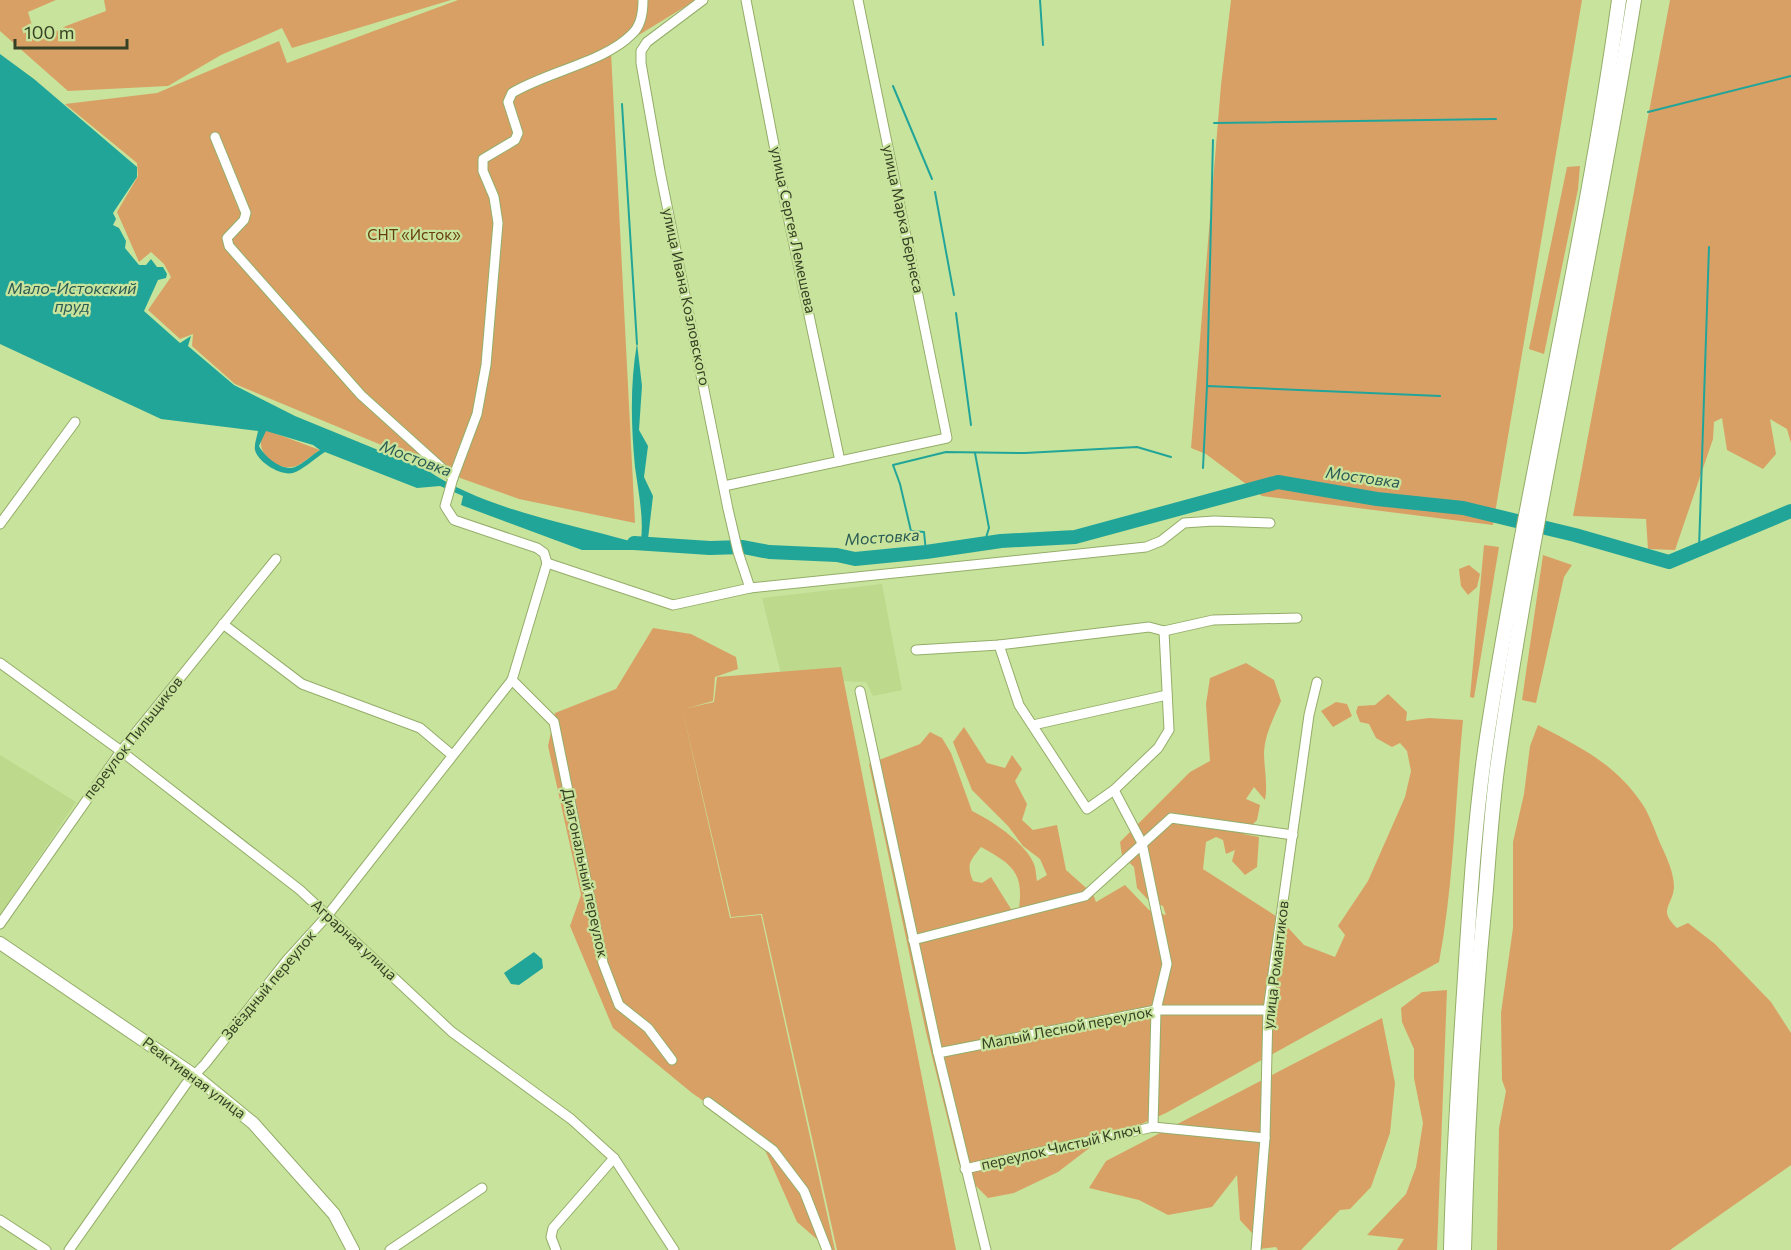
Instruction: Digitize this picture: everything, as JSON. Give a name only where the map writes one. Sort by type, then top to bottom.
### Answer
[{"type":"highway","points":[[1464,1250],[1467,1144],[1480,952],[1497,771],[1525,556],[1526,507],[1604,108],[1619,0]]},
{"type":"highway","points":[[1451,1250],[1455,1135],[1471,894],[1486,741],[1525,556],[1540,513],[1615,114],[1634,0]]},
{"type":"main road","name":"Реактивная улица","points":[[0,943],[194,1075],[253,1123],[334,1214],[353,1250]]},
{"type":"street","points":[[643,0],[642,13],[634,33],[618,46],[512,93],[508,102],[518,133],[515,140],[483,159],[483,171],[494,197],[498,223],[486,365],[477,414],[447,495],[446,506],[454,520],[537,548],[544,553],[547,563],[673,605],[750,588],[1146,547],[1161,541],[1184,523],[1214,520],[1270,523]]},
{"type":"street","name":"улица Ивана Козловского","points":[[703,0],[657,33],[641,51],[660,171],[737,547],[750,588]]},
{"type":"street","name":"улица Сергея Лемешева","points":[[746,0],[786,207],[840,461]]},
{"type":"street","name":"улица Марка Бернеса","points":[[840,461],[947,438],[858,0]]},
{"type":"street","points":[[215,137],[246,213],[244,220],[227,238],[229,246],[361,395],[452,480]]},
{"type":"street","points":[[0,524],[75,422]]},
{"type":"street","points":[[724,486],[840,461]]},
{"type":"street","name":"переулок Пильщиков","points":[[0,924],[67,825],[121,751],[276,559]]},
{"type":"street","name":"Звёздный переулок","points":[[69,1250],[194,1075],[327,916],[512,680],[547,563]]},
{"type":"street","points":[[916,650],[999,645],[1149,627],[1164,631],[1213,620],[1297,618]]},
{"type":"street","points":[[223,624],[302,684],[420,728],[452,755]]},
{"type":"street","points":[[999,645],[1019,705],[1087,809],[1114,790],[1158,748],[1168,730],[1164,631]]},
{"type":"street","name":"Аграрная улица","points":[[0,663],[121,751],[300,890],[452,1032],[571,1119],[614,1158],[674,1250]]},
{"type":"street","name":"Диагональный переулок","points":[[512,680],[554,722],[598,940],[619,1005],[648,1028],[672,1060]]},
{"type":"street","name":"улица Романтиков","points":[[1256,1250],[1265,1138],[1268,1010],[1309,715],[1317,682]]},
{"type":"street","points":[[860,691],[938,1053],[986,1250]]},
{"type":"street","points":[[1033,725],[1167,695]]},
{"type":"street","points":[[1114,790],[1142,843],[1167,963],[1155,1010],[1153,1127]]},
{"type":"street","points":[[913,940],[1085,896],[1166,820],[1180,817],[1293,835]]},
{"type":"street","name":"Малый Лесной переулок","points":[[938,1053],[1155,1010],[1268,1010]]},
{"type":"street","points":[[708,1102],[773,1150],[804,1191],[826,1250]]},
{"type":"street","name":"переулок Чистый Ключ","points":[[965,1169],[1153,1127],[1265,1138]]},
{"type":"street","points":[[556,1250],[551,1237],[553,1228],[614,1158]]},
{"type":"street","points":[[390,1250],[482,1188]]},
{"type":"street","points":[[0,1220],[46,1250]]},
{"type":"shaded area","points":[[882,584],[902,690],[873,696],[866,682],[782,678],[762,598]]},
{"type":"shaded area","points":[[0,755],[76,802],[0,915]]},
{"type":"green space","points":[[0,0],[56,0],[28,12],[37,42],[66,26],[106,11],[104,0],[451,0],[292,48],[282,28],[221,55],[168,86],[68,91],[0,31]]},
{"type":"green space","name":"СНТ «Исток»","points":[[458,0],[696,0],[611,52],[635,523],[519,499],[463,479],[235,384],[192,346],[193,334],[180,339],[148,310],[171,277],[164,264],[151,252],[139,262],[117,212],[138,176],[137,163],[65,104],[157,93],[279,41],[287,63]]},
{"type":"green space","points":[[1231,0],[1582,0],[1493,525],[1262,496],[1206,454],[1191,448],[1221,85]]},
{"type":"green space","points":[[1670,0],[1791,0],[1791,443],[1787,429],[1770,419],[1776,454],[1763,469],[1727,450],[1722,418],[1714,422],[1713,439],[1675,550],[1648,549],[1646,519],[1573,516]]},
{"type":"green space","points":[[1580,166],[1578,189],[1544,354],[1529,349],[1567,167]]},
{"type":"green space","points":[[266,430],[320,450],[295,466],[277,465],[262,450],[262,437]]},
{"type":"green space","points":[[1484,545],[1499,547],[1474,698],[1470,697]]},
{"type":"green space","points":[[1543,555],[1572,565],[1564,577],[1536,703],[1522,700]]},
{"type":"green space","points":[[1469,565],[1480,574],[1477,587],[1468,595],[1461,586],[1459,569]]},
{"type":"green space","points":[[653,628],[691,634],[736,657],[738,669],[715,677],[713,701],[688,708],[714,702],[717,677],[841,667],[956,1250],[837,1250],[762,914],[731,917],[682,708],[730,918],[761,915],[835,1250],[822,1250],[819,1241],[797,1222],[761,1141],[692,1093],[613,1028],[570,926],[581,895],[548,746],[555,713],[616,689]]},
{"type":"green space","points":[[1246,663],[1274,680],[1281,701],[1265,745],[1265,800],[1254,787],[1246,799],[1260,805],[1257,820],[1243,834],[1259,837],[1257,867],[1245,875],[1232,861],[1235,850],[1226,854],[1223,840],[1216,837],[1206,842],[1203,869],[1279,918],[1304,945],[1335,957],[1345,935],[1338,926],[1368,881],[1405,797],[1411,771],[1407,751],[1400,743],[1392,747],[1376,738],[1369,724],[1360,722],[1356,712],[1358,706],[1375,705],[1388,694],[1407,712],[1406,721],[1429,718],[1463,720],[1451,872],[1439,962],[1166,1113],[1092,1146],[1058,1172],[1014,1193],[988,1198],[963,1173],[958,1161],[926,1032],[869,764],[920,744],[930,732],[942,738],[951,753],[972,811],[999,827],[1025,850],[1035,867],[1037,881],[1047,875],[1040,859],[1023,846],[1008,826],[972,790],[953,742],[964,727],[987,763],[1005,768],[1012,755],[1022,769],[1015,781],[1027,804],[1022,820],[1033,830],[1057,825],[1066,870],[1093,894],[1096,902],[1125,885],[1149,910],[1166,915],[1163,906],[1149,901],[1137,888],[1134,867],[1122,856],[1120,842],[1190,772],[1210,761],[1206,704],[1210,678]],"holes":[[[981,847],[1000,858],[1013,870],[1019,885],[1019,908],[1011,909],[991,877],[982,883],[973,881],[970,863]]]},
{"type":"green space","points":[[1336,702],[1347,704],[1352,716],[1333,727],[1321,711]]},
{"type":"green space","points":[[1538,725],[1609,767],[1632,791],[1648,814],[1671,870],[1674,887],[1667,912],[1671,922],[1677,928],[1688,923],[1715,944],[1771,1002],[1791,1033],[1791,1165],[1670,1250],[1497,1250],[1499,1128],[1506,1091],[1502,1080],[1501,1013],[1513,928],[1513,842],[1524,794],[1530,746]]},
{"type":"green space","points":[[1447,990],[1437,1250],[1397,1250],[1404,1239],[1367,1235],[1406,1194],[1416,1167],[1423,1123],[1414,1078],[1414,1049],[1402,1022],[1401,1008],[1422,992]]},
{"type":"green space","points":[[1382,1018],[1395,1083],[1390,1133],[1371,1187],[1350,1209],[1340,1210],[1301,1250],[1278,1250],[1276,1247],[1259,1249],[1252,1233],[1240,1220],[1237,1175],[1212,1207],[1168,1215],[1139,1200],[1089,1188],[1106,1161]]},
{"type":"water","name":"Мало-Истокский пруд","points":[[0,54],[34,79],[137,167],[137,177],[113,213],[116,219],[113,225],[119,228],[126,241],[125,248],[139,265],[146,265],[151,259],[157,267],[163,267],[167,274],[166,278],[158,280],[144,311],[180,343],[191,336],[188,346],[234,385],[295,416],[427,470],[473,495],[498,504],[630,541],[641,540],[641,513],[632,421],[632,389],[637,343],[642,386],[639,430],[648,446],[644,477],[653,496],[648,539],[653,544],[643,550],[582,550],[461,505],[463,496],[440,486],[417,488],[325,452],[293,473],[282,472],[265,463],[257,455],[255,443],[258,431],[161,419],[0,344]],"holes":[[[266,431],[313,445],[320,450],[301,464],[290,468],[274,462],[259,446]]]},
{"type":"water","points":[[534,952],[542,959],[543,968],[519,985],[511,984],[504,973]]},
{"type":"waterway","points":[[1040,0],[1043,45]]},
{"type":"waterway","points":[[1648,112],[1791,76]]},
{"type":"waterway","points":[[893,86],[932,179]]},
{"type":"waterway","points":[[622,104],[637,344]]},
{"type":"waterway","points":[[1214,123],[1496,119]]},
{"type":"waterway","points":[[1207,386],[1213,140]]},
{"type":"waterway","points":[[935,192],[954,295]]},
{"type":"waterway","points":[[1699,549],[1709,247]]},
{"type":"waterway","points":[[956,313],[971,425]]},
{"type":"waterway","points":[[1203,468],[1207,386],[1440,396]]},
{"type":"waterway","points":[[926,552],[924,532],[911,531],[893,465],[946,452],[1025,453],[1137,447],[1171,457]]},
{"type":"waterway","points":[[975,453],[989,528],[984,544]]},
{"type":"waterway","name":"Мостовка","points":[[634,543],[710,548],[743,547],[769,552],[837,555],[855,559],[1001,541],[1075,537],[1278,482],[1377,499],[1463,508],[1575,535],[1669,562],[1791,511]]}]
